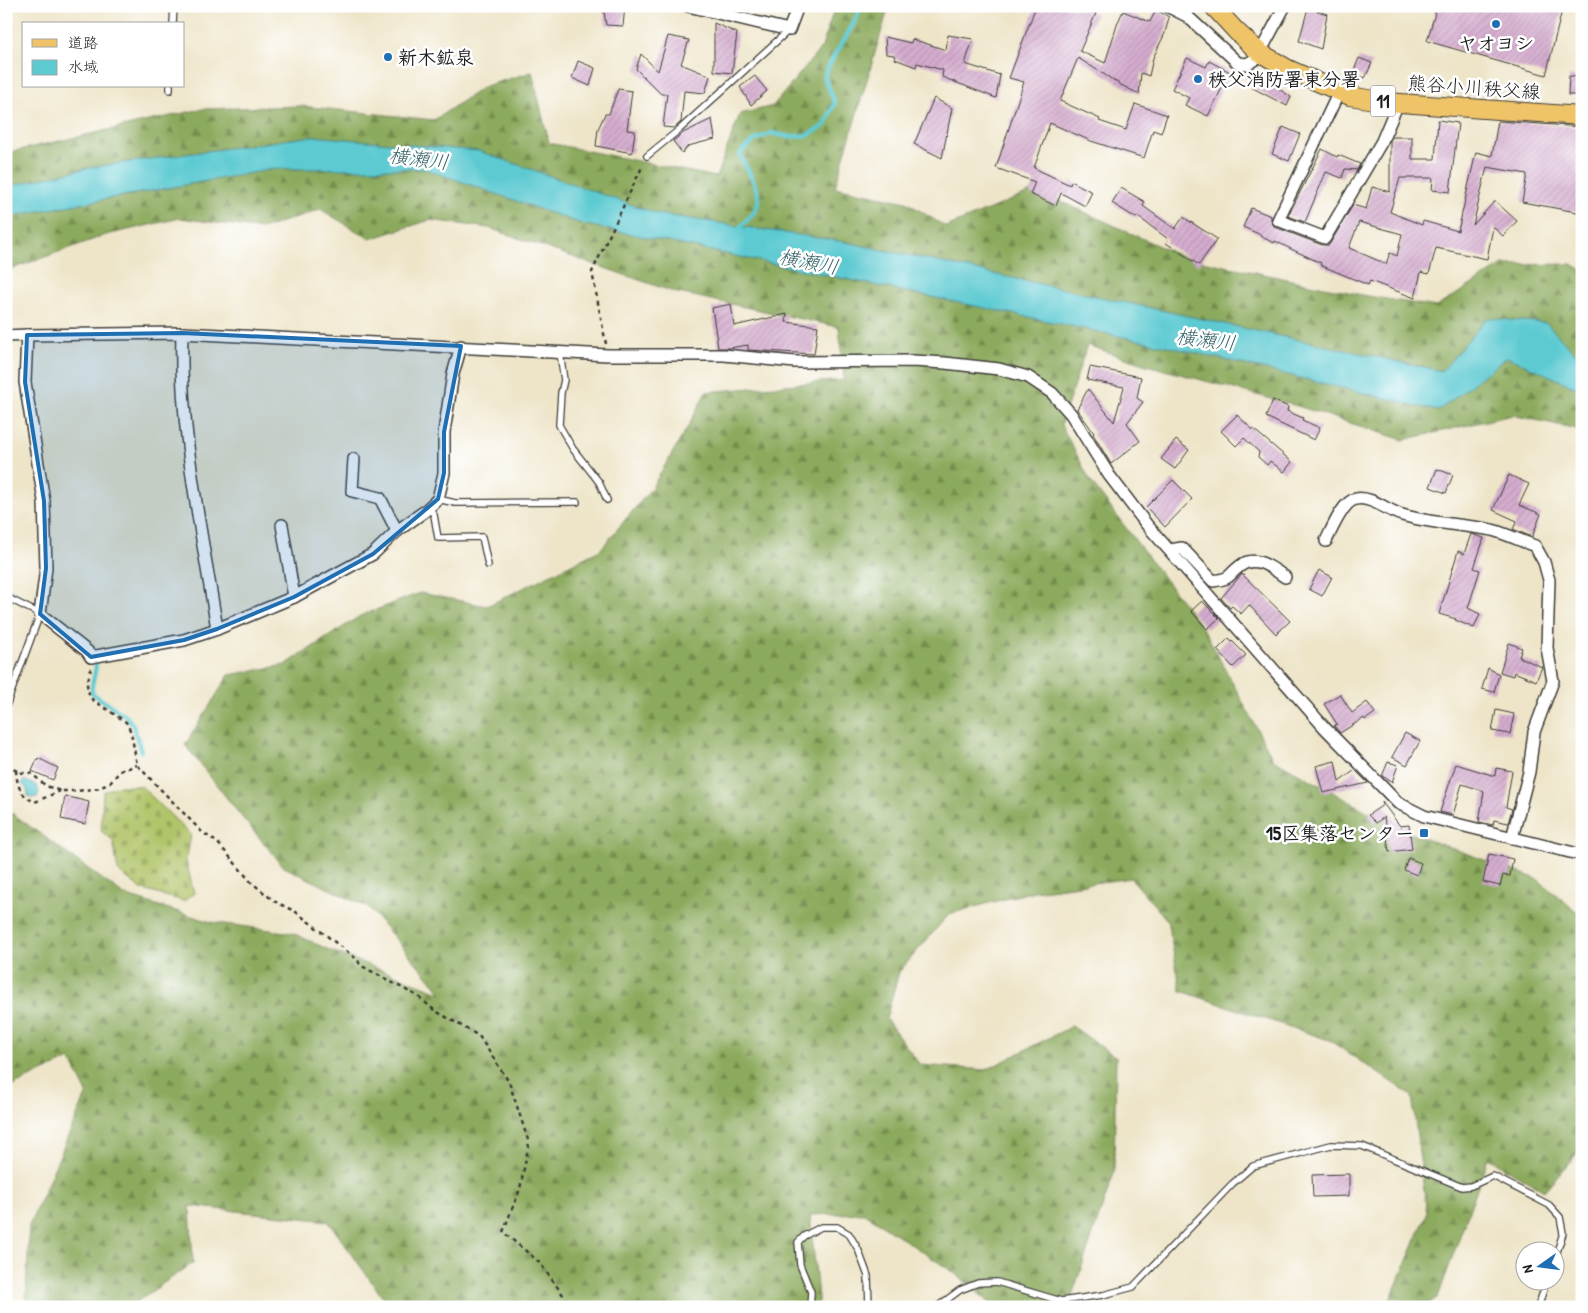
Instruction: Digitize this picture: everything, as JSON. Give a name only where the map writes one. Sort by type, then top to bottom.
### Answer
[{"type":"main road","name":"熊谷小川秩父線","points":[[1213,6],[1259,52],[1288,69],[1350,96],[1398,103],[1582,116]]},
{"type":"street","points":[[688,6],[789,30],[798,6]]},
{"type":"street","points":[[1168,6],[1187,16],[1238,63],[1247,64],[1257,58],[1285,6]]},
{"type":"street","points":[[1339,92],[1278,220],[1325,238],[1382,141],[1398,103]]},
{"type":"street","points":[[182,333],[181,358],[185,418],[217,629]]},
{"type":"street","points":[[6,336],[182,333],[608,355],[724,355],[795,362],[856,360],[945,362],[999,369],[1028,377],[1052,393],[1071,414],[1110,475],[1147,525],[1324,727],[1398,803],[1424,816],[1582,855]]},
{"type":"street","points":[[27,335],[25,382],[44,501],[46,568],[40,614],[87,651],[91,657],[184,640],[217,629],[294,597],[373,554],[397,531],[429,508],[438,499],[444,473],[444,432],[453,374],[462,346]]},
{"type":"street","points":[[354,459],[352,491],[380,498],[397,531]]},
{"type":"street","points":[[1326,541],[1348,502],[1358,498],[1368,500],[1395,513],[1412,518],[1490,530],[1535,546],[1544,562],[1548,580],[1547,648],[1552,681],[1534,732],[1529,772],[1512,838]]},
{"type":"street","points":[[282,525],[294,597]]},
{"type":"street","points":[[1170,550],[1182,548],[1213,581],[1228,579],[1241,565],[1255,561],[1265,563],[1285,577]]},
{"type":"lane","points":[[173,22],[174,6]]},
{"type":"lane","points":[[648,156],[789,30]]},
{"type":"lane","points":[[560,353],[564,380],[561,393],[559,425],[573,449],[599,482],[607,500]]},
{"type":"lane","points":[[438,499],[456,503],[577,502]]},
{"type":"lane","points":[[429,508],[434,515],[438,538],[482,537],[488,564]]},
{"type":"lane","points":[[6,597],[40,614],[6,706]]},
{"type":"lane","points":[[938,1307],[960,1290],[978,1283],[997,1282],[1061,1301],[1103,1295],[1133,1287],[1232,1184],[1254,1166],[1330,1145],[1362,1146],[1462,1187],[1471,1186],[1493,1176],[1550,1205],[1560,1217],[1563,1233],[1561,1240]]},
{"type":"lane","points":[[810,1307],[810,1292],[800,1265],[798,1242],[804,1236],[821,1227],[837,1227],[849,1234],[858,1249],[868,1276],[869,1307]]},
{"type":"lane","points":[[1538,1307],[1544,1290]]},
{"type":"path","points":[[608,355],[592,272],[648,156]]},
{"type":"path","points":[[91,657],[92,666],[87,685],[90,698],[126,722],[132,732],[137,765],[202,832],[218,843],[250,882],[274,901],[296,912],[358,960],[360,965],[419,997],[434,1010],[480,1036],[509,1082],[529,1143],[520,1189],[502,1232],[539,1262],[572,1307]]},
{"type":"path","points":[[6,766],[31,773],[46,786],[61,791],[77,793],[100,788],[110,782],[120,772],[137,765]]},
{"type":"path","points":[[16,770],[17,784],[25,798],[35,802],[61,791]]},
{"type":"highlighted area","points":[[182,333],[461,346],[444,432],[444,473],[438,499],[373,554],[294,597],[217,629],[184,640],[91,657],[40,614],[46,568],[44,501],[25,382],[27,335]]},
{"type":"green space","points":[[835,6],[889,6],[835,187],[906,202],[946,227],[1036,190],[1183,257],[1362,295],[1436,307],[1503,265],[1572,264],[1582,270],[1582,446],[1577,429],[1512,415],[1403,440],[1301,407],[1143,364],[1087,345],[1061,425],[1091,482],[1206,633],[1273,759],[1399,829],[1537,879],[1582,916],[1582,1148],[1544,1191],[1488,1158],[1438,1297],[1424,1307],[1387,1307],[1427,1214],[1412,1096],[1329,1040],[1181,991],[1167,920],[1131,878],[1034,891],[949,914],[899,972],[886,1019],[920,1065],[986,1070],[1072,1026],[1116,1057],[1114,1173],[1068,1307],[995,1307],[953,1272],[864,1213],[810,1215],[819,1307],[386,1307],[386,1302],[328,1221],[190,1206],[193,1263],[129,1307],[26,1302],[29,1226],[87,1093],[70,1059],[6,1089],[6,813],[13,814],[124,895],[211,922],[293,933],[329,950],[442,993],[369,908],[284,867],[185,745],[229,675],[285,665],[360,616],[420,593],[487,606],[600,550],[651,489],[706,392],[844,380],[839,327],[674,292],[489,228],[430,220],[370,239],[320,209],[262,229],[180,218],[106,235],[6,271],[6,153],[202,109],[301,106],[434,120],[485,86],[532,72],[549,143],[716,177],[740,114],[773,106],[822,47]]},
{"type":"green space","points":[[117,786],[141,786],[191,835],[186,861],[194,893],[184,901],[143,890],[118,871],[113,840],[101,831],[103,792]]},
{"type":"water","name":"横瀬川","points":[[313,136],[479,151],[658,214],[846,242],[1442,371],[1487,318],[1546,323],[1582,360],[1582,405],[1577,388],[1507,357],[1438,411],[1171,347],[582,224],[425,169],[274,169],[6,217],[6,187],[87,168]]},
{"type":"water","points":[[24,780],[37,786],[39,792],[37,797],[32,798],[28,796],[27,789],[21,783]]},
{"type":"building","points":[[603,6],[625,6],[623,26],[606,25]]},
{"type":"building","points":[[1036,6],[1063,6],[1096,13],[1080,51],[1105,63],[1123,11],[1150,22],[1156,10],[1169,17],[1165,33],[1153,58],[1149,76],[1141,73],[1139,94],[1078,58],[1060,101],[1100,119],[1099,121],[1126,130],[1135,104],[1167,115],[1161,133],[1153,130],[1144,158],[1091,141],[1050,123],[1034,168],[1070,185],[1071,181],[1092,192],[1085,206],[1061,193],[1056,206],[1030,194],[1035,182],[996,168],[1024,82],[1009,78]]},
{"type":"building","name":"ヤオヨシ","points":[[1437,6],[1563,6],[1546,75],[1427,41]]},
{"type":"building","points":[[1308,8],[1327,14],[1321,49],[1299,41]]},
{"type":"building","points":[[714,23],[737,33],[732,73],[714,71]]},
{"type":"building","points":[[948,35],[973,39],[965,64],[1000,75],[996,98],[942,77],[943,70],[917,63],[916,67],[895,59],[894,55],[886,54],[885,37],[911,43],[912,39],[946,50]]},
{"type":"building","points":[[668,36],[689,40],[681,64],[710,76],[705,93],[684,91],[681,122],[674,128],[663,127],[667,94],[661,94],[636,69],[641,54],[658,71]]},
{"type":"building","points":[[1187,58],[1206,67],[1209,61],[1230,72],[1208,116],[1185,105],[1189,98],[1172,89]]},
{"type":"building","points":[[1359,58],[1372,63],[1365,78],[1353,73]]},
{"type":"building","points":[[578,61],[595,68],[590,86],[572,78]]},
{"type":"building","points":[[1258,75],[1291,97],[1287,106],[1251,87]]},
{"type":"building","points":[[755,76],[767,91],[751,105],[740,87]]},
{"type":"building","points":[[1569,76],[1582,77],[1582,95],[1568,95]]},
{"type":"building","points":[[618,89],[632,91],[627,130],[635,131],[632,153],[596,146],[598,129],[605,114],[609,114]]},
{"type":"building","points":[[934,98],[952,108],[942,158],[914,144]]},
{"type":"building","points":[[712,119],[715,139],[688,146],[682,153],[673,141],[683,133]]},
{"type":"building","points":[[1438,120],[1458,123],[1450,192],[1432,190],[1433,178],[1400,178],[1390,212],[1422,225],[1423,221],[1458,231],[1476,152],[1492,156],[1498,121],[1582,127],[1582,150],[1578,171],[1582,171],[1582,213],[1522,202],[1527,174],[1487,167],[1473,225],[1495,201],[1517,221],[1503,236],[1493,227],[1487,259],[1436,248],[1429,274],[1421,272],[1415,298],[1370,281],[1368,285],[1320,265],[1321,263],[1275,241],[1274,243],[1243,227],[1251,208],[1271,216],[1271,221],[1275,227],[1322,245],[1329,245],[1353,205],[1366,209],[1372,187],[1390,192],[1390,141],[1392,137],[1412,137],[1412,159],[1435,159]],"holes":[[[1359,222],[1402,234],[1397,256],[1390,253],[1386,264],[1349,248]]]},
{"type":"building","points":[[1283,127],[1300,134],[1289,161],[1272,154]]},
{"type":"building","points":[[1322,149],[1337,157],[1338,155],[1360,164],[1357,170],[1345,169],[1342,178],[1326,172],[1305,222],[1288,216]]},
{"type":"building","points":[[1121,188],[1145,202],[1143,206],[1175,229],[1183,217],[1217,239],[1199,265],[1166,243],[1168,239],[1137,216],[1136,218],[1112,203]]},
{"type":"building","points":[[731,304],[734,326],[787,314],[786,322],[818,326],[814,354],[748,350],[748,345],[718,348],[712,308]]},
{"type":"building","points":[[1090,367],[1141,377],[1137,398],[1143,402],[1127,423],[1140,441],[1111,464],[1094,433],[1077,409],[1088,389],[1114,422],[1124,387],[1087,380]]},
{"type":"building","points":[[1273,400],[1288,407],[1287,411],[1303,418],[1302,420],[1320,428],[1314,440],[1266,417]]},
{"type":"building","points":[[1237,415],[1292,462],[1284,472],[1270,461],[1267,465],[1258,457],[1259,452],[1244,438],[1236,446],[1221,431]]},
{"type":"building","points":[[1176,440],[1189,450],[1175,469],[1161,459]]},
{"type":"building","points":[[1437,469],[1453,475],[1446,493],[1430,487]]},
{"type":"building","points":[[1509,475],[1529,484],[1519,505],[1541,514],[1532,537],[1513,529],[1517,521],[1493,510]]},
{"type":"building","points":[[1173,480],[1192,499],[1165,527],[1146,507]]},
{"type":"building","points":[[1471,534],[1484,538],[1474,568],[1480,570],[1468,608],[1480,614],[1474,628],[1456,619],[1439,614],[1458,551],[1464,554]]},
{"type":"building","points":[[1319,570],[1332,577],[1322,596],[1309,589]]},
{"type":"building","points":[[1242,574],[1290,621],[1276,634],[1249,605],[1241,614],[1232,606],[1230,608],[1221,598]]},
{"type":"building","points":[[1202,601],[1219,618],[1207,629],[1191,611]]},
{"type":"building","points":[[1229,638],[1246,655],[1233,667],[1217,650]]},
{"type":"building","points":[[1509,643],[1522,648],[1519,657],[1542,667],[1536,681],[1514,672],[1513,676],[1500,672]]},
{"type":"building","points":[[1488,668],[1499,674],[1494,692],[1482,689]]},
{"type":"building","points":[[1340,694],[1352,713],[1367,702],[1375,713],[1340,733],[1334,726],[1337,724],[1324,704]]},
{"type":"building","points":[[1496,710],[1514,714],[1510,734],[1492,731]]},
{"type":"building","points":[[1405,733],[1420,741],[1407,765],[1392,757]]},
{"type":"building","points":[[38,758],[58,768],[53,780],[32,771]]},
{"type":"building","points":[[1335,761],[1339,782],[1355,770],[1368,783],[1323,793],[1316,766]]},
{"type":"building","points":[[1388,762],[1398,765],[1392,782],[1382,776]]},
{"type":"building","points":[[1456,764],[1495,776],[1496,768],[1512,771],[1506,807],[1512,809],[1508,823],[1494,820],[1493,825],[1479,822],[1484,791],[1462,784],[1453,815],[1440,812]]},
{"type":"building","points":[[65,796],[89,802],[85,824],[61,819]]},
{"type":"building","points":[[1382,802],[1400,826],[1409,825],[1412,849],[1389,852],[1384,817],[1376,823],[1368,815],[1383,805]]},
{"type":"building","points":[[1489,854],[1513,859],[1510,876],[1503,875],[1500,886],[1483,882]]},
{"type":"building","points":[[1408,858],[1421,863],[1417,875],[1404,870]]},
{"type":"building","points":[[1349,1174],[1349,1196],[1313,1197],[1312,1175]]},
{"type":"waterway","points":[[737,230],[753,214],[758,202],[755,185],[740,155],[755,140],[772,133],[790,137],[808,135],[824,126],[835,103],[824,77],[832,59],[853,25],[861,6]]},
{"type":"waterway","points":[[6,590],[38,607]]},
{"type":"waterway","points":[[51,616],[86,642],[93,651]]},
{"type":"waterway","points":[[95,658],[96,667],[92,693],[127,717],[133,725],[141,751]]},
{"type":"place","name":"ヤオヨシ","points":[[1496,24]]},
{"type":"place","name":"新木鉱泉","points":[[388,57]]},
{"type":"place","name":"秩父消防署東分署","points":[[1198,79]]},
{"type":"place","name":"15区集落センター","points":[[1424,833]]}]
